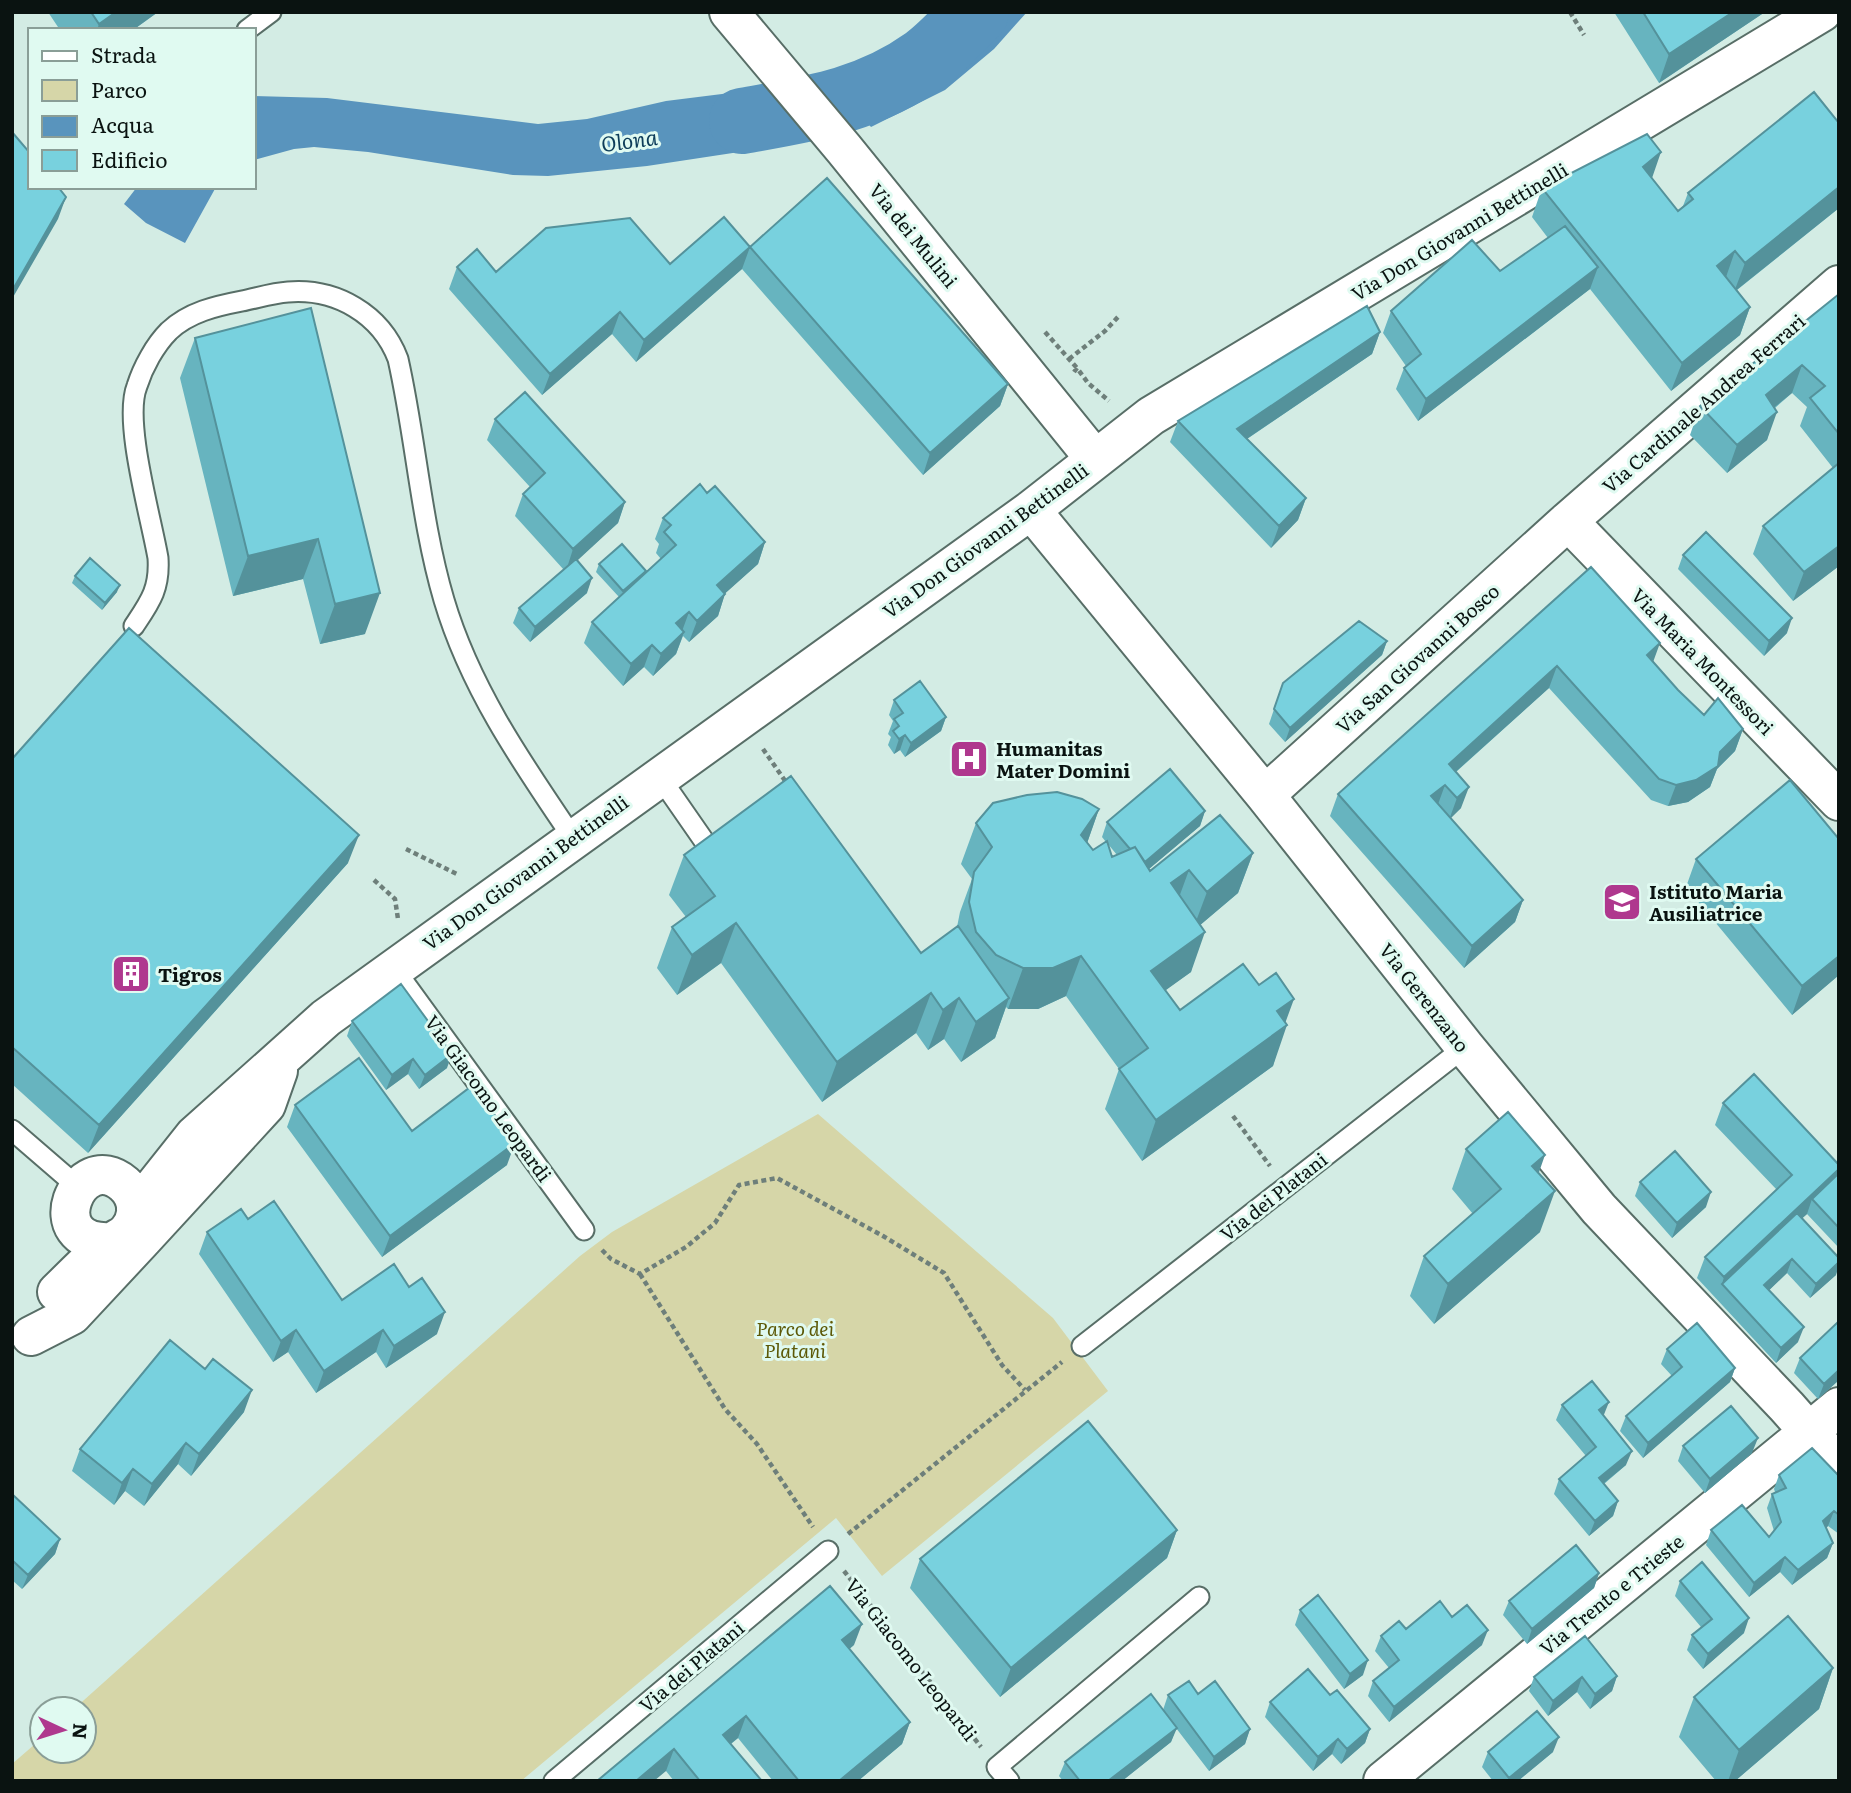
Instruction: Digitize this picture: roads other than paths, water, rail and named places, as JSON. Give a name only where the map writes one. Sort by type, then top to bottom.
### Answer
[{"type":"street","name":"Via dei Mulini","points":[[729,12],[844,149],[1095,459]]},
{"type":"street","name":"Via Don Giovanni Bettinelli","points":[[21,1347],[57,1292],[129,1231],[194,1136],[326,1017],[393,967],[1031,510],[1151,416],[1822,12]]},
{"type":"street","name":"Via Cardinale Andrea Ferrari","points":[[1568,521],[1839,285]]},
{"type":"street","name":"Via Gerenzano","points":[[1031,510],[1265,795],[1465,1048],[1599,1209],[1787,1407],[1839,1466]]},
{"type":"street","name":"Via San Giovanni Bosco","points":[[1265,795],[1568,521]]},
{"type":"street","name":"Via Maria Montessori","points":[[1568,521],[1839,801]]},
{"type":"street","points":[[21,1347],[72,1315],[129,1231],[266,1104],[284,1053]]},
{"type":"street","name":"Via Don Giovanni Bettinelli","points":[[57,1292],[74,1227],[69,1206],[72,1196],[93,1182],[194,1136]]},
{"type":"street","points":[[93,1182],[120,1181],[128,1188],[129,1231]]},
{"type":"street","points":[[74,1227],[90,1240],[129,1231]]},
{"type":"street","name":"Via Trento e Trieste","points":[[1383,1781],[1839,1407]]},
{"type":"lane","points":[[250,28],[271,12]]},
{"type":"lane","points":[[134,626],[153,597],[158,576],[158,558],[132,415],[136,386],[157,346],[186,319],[214,306],[289,292],[325,294],[345,302],[374,322],[390,342],[398,359],[439,582],[467,664],[496,720],[573,838]]},
{"type":"lane","points":[[659,776],[709,848]]},
{"type":"lane","name":"Via Giacomo Leopardi","points":[[393,967],[584,1230]]},
{"type":"lane","name":"Via dei Platani","points":[[1082,1346],[1465,1048]]},
{"type":"lane","points":[[12,1130],[93,1182]]},
{"type":"lane","name":"Via dei Platani","points":[[554,1781],[828,1551]]},
{"type":"lane","points":[[1003,1774],[1199,1597]]},
{"type":"water","points":[[941,12],[1027,12],[994,49],[945,90],[871,127],[827,77],[917,31]]},
{"type":"water","points":[[765,85],[811,141],[647,166],[548,176],[513,175],[368,152],[314,147],[294,149],[256,159],[256,96],[327,98],[538,124],[587,119],[666,101],[730,93]]},
{"type":"water","points":[[135,189],[215,189],[185,243],[146,223],[124,204]]},
{"type":"waterway","name":"Olona","points":[[742,121],[837,101],[882,85],[932,55],[976,12]]},
{"type":"place","name":"Humanitas Mater Domini","points":[[969,759]]},
{"type":"place","name":"Istituto Maria Ausiliatrice","points":[[1622,902]]},
{"type":"place","name":"Tigros","points":[[131,974]]},
{"type":"park label","name":"Parco dei Platani","points":[[795,1339]]}]
